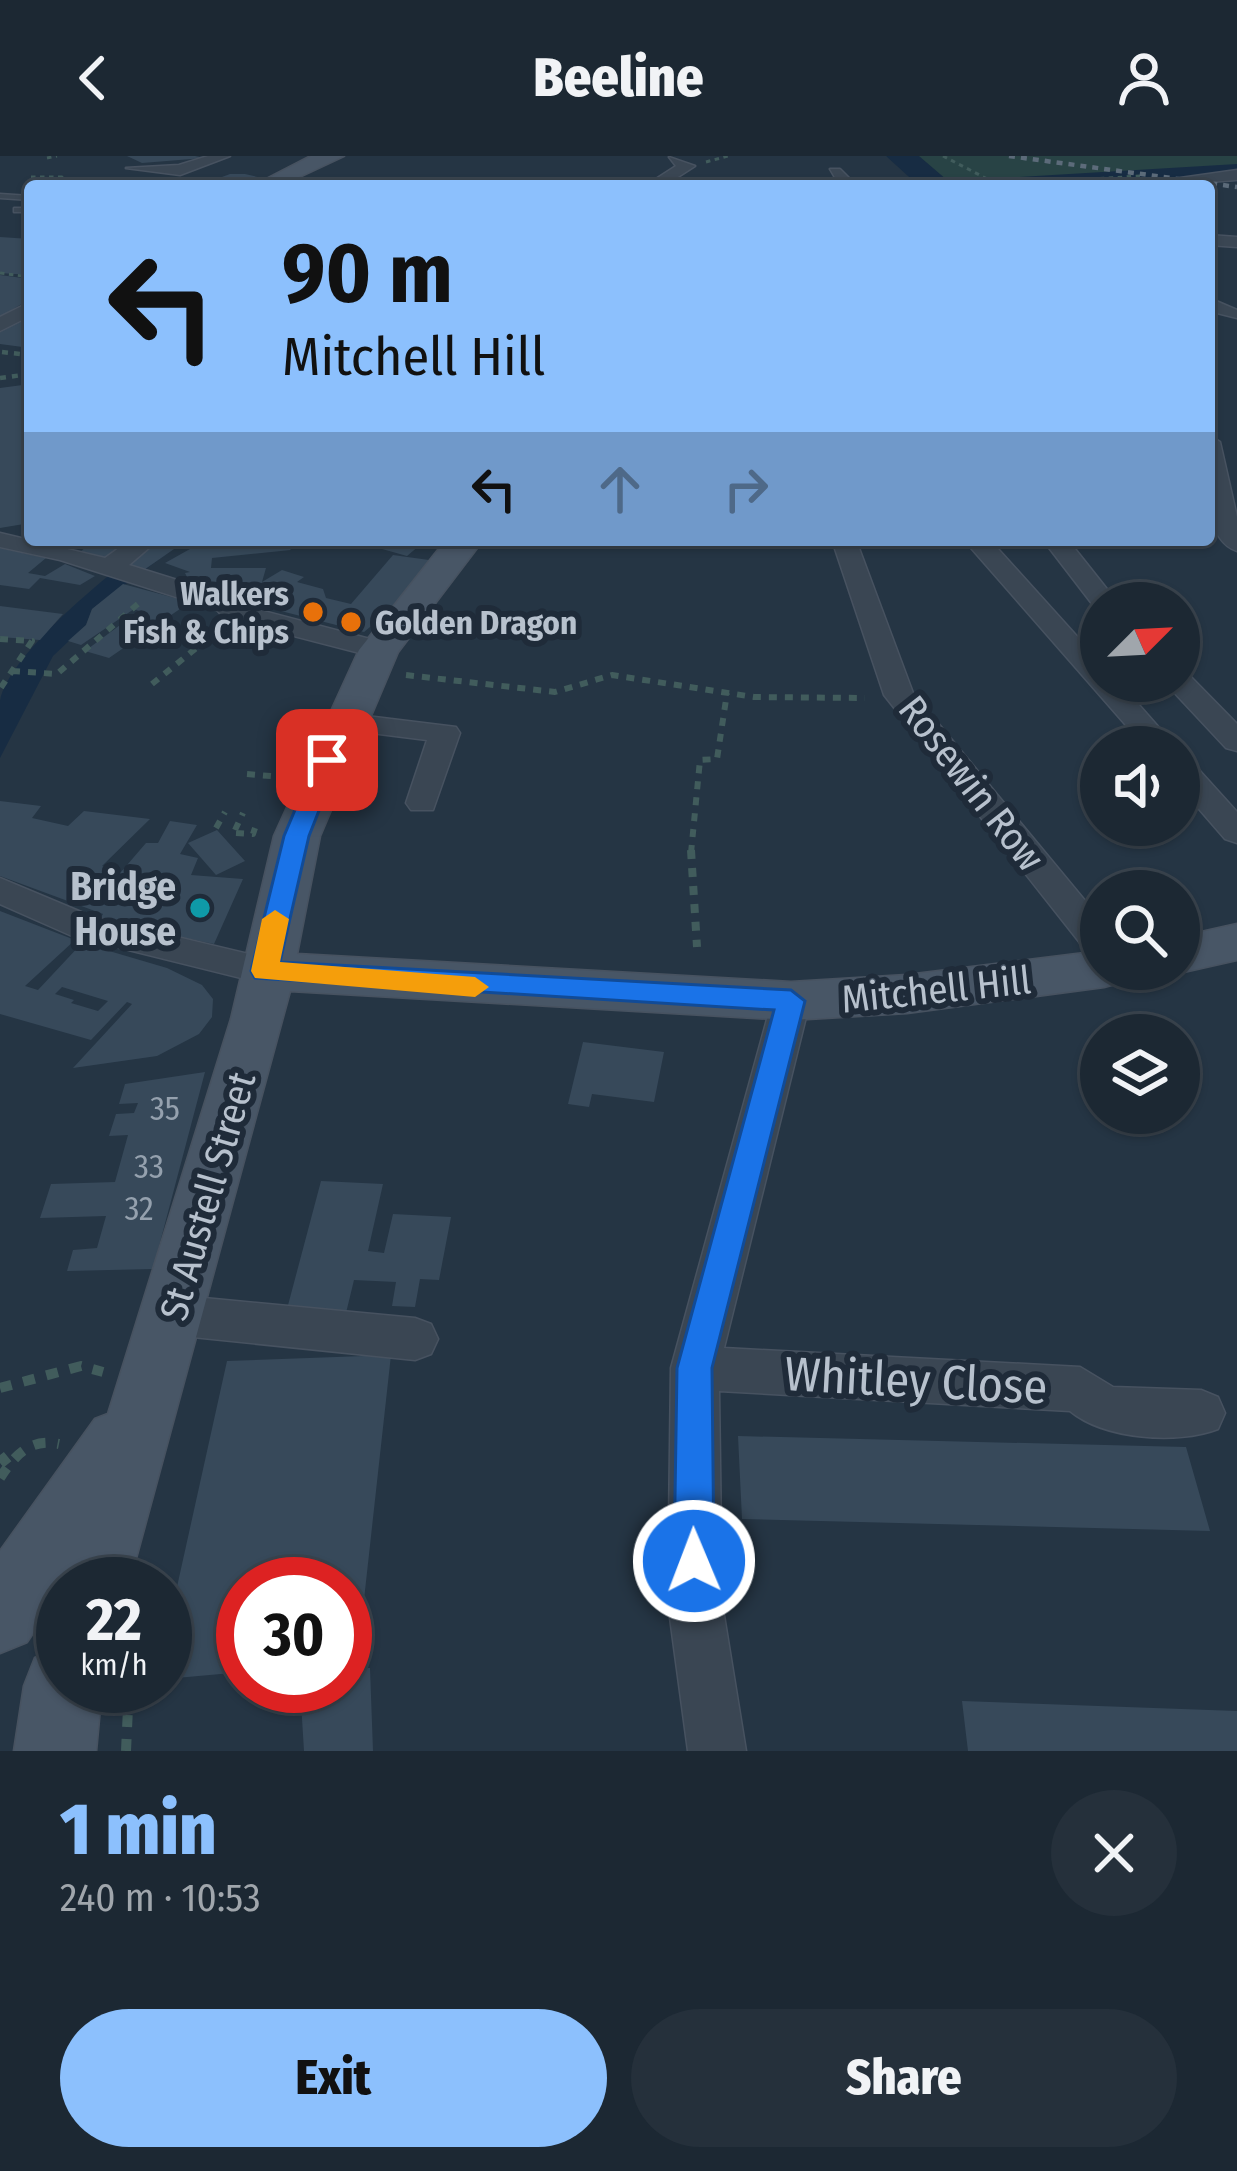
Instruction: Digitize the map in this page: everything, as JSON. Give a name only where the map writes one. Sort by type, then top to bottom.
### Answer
[{"type":"main road","points":[[275,180],[302,165],[334,156]]},
{"type":"main road","points":[[249,158],[302,165]]},
{"type":"main road","name":"St Austell Street","points":[[0,1615],[173,1315],[258,1019],[297,836],[342,722],[461,546]]},
{"type":"main road","points":[[1200,950],[1237,942]]},
{"type":"main road","name":"Mitchell Hill","points":[[265,971],[791,1001],[908,994],[1080,972]]},
{"type":"main road","name":"St Austell Street","points":[[97,1557],[126,1394]]},
{"type":"main road","points":[[55,1751],[60,1713]]},
{"type":"street","points":[[131,172],[180,170],[223,156]]},
{"type":"street","points":[[663,180],[687,166],[674,160]]},
{"type":"street","points":[[835,172],[842,180]]},
{"type":"street","points":[[1155,180],[1237,176]]},
{"type":"street","points":[[1215,307],[1231,314]]},
{"type":"street","points":[[1215,471],[1237,543]]},
{"type":"street","points":[[24,546],[163,583],[226,604],[234,612],[386,661]]},
{"type":"street","points":[[109,567],[138,546]]},
{"type":"street","name":"Rosewin Row","points":[[846,546],[902,699],[1080,918]]},
{"type":"street","points":[[981,546],[1080,657]]},
{"type":"street","points":[[1059,546],[1089,582]]},
{"type":"street","points":[[1120,702],[1142,726]]},
{"type":"street","points":[[1199,702],[1237,742]]},
{"type":"street","points":[[342,722],[446,733],[422,803]]},
{"type":"street","points":[[1200,791],[1237,832]]},
{"type":"street","points":[[0,890],[84,927],[265,971]]},
{"type":"street","points":[[717,1751],[695,1603],[694,1368],[791,1001]]},
{"type":"street","points":[[173,1315],[415,1339]]},
{"type":"street","name":"Whitley Close","points":[[694,1368],[1080,1388],[1104,1409],[1201,1412]]},
{"type":"lane","points":[[646,156],[674,160]]},
{"type":"lane","points":[[17,210],[24,210]]},
{"type":"path","points":[[47,158],[57,156]]},
{"type":"path","points":[[943,156],[989,180]]},
{"type":"path","points":[[12,671],[57,674],[163,583]]},
{"type":"path","points":[[152,684],[224,625]]},
{"type":"path","points":[[0,639],[32,641],[0,689]]},
{"type":"path","points":[[386,661],[555,692],[612,675],[727,693],[902,699]]},
{"type":"path","points":[[697,947],[690,835],[700,760],[717,760],[727,693]]},
{"type":"path","points":[[247,774],[296,778]]},
{"type":"path","points":[[216,828],[225,812]]},
{"type":"path","points":[[235,830],[243,813]]},
{"type":"path","points":[[0,1388],[81,1366],[126,1394]]},
{"type":"path","points":[[126,1751],[128,1713]]},
{"type":"green space","points":[[886,156],[1237,156],[1237,173],[1159,180],[895,180],[915,178]]},
{"type":"water","points":[[148,546],[177,546],[92,609],[86,625],[53,656],[0,758],[0,701],[7,682],[42,637]]},
{"type":"building","points":[[127,156],[195,156],[204,158],[142,163]]},
{"type":"building","points":[[245,174],[266,179],[226,180],[233,179],[222,177]]},
{"type":"building","points":[[0,237],[24,239],[24,275],[0,273]]},
{"type":"building","points":[[0,275],[24,278],[24,303],[0,317]]},
{"type":"building","points":[[24,320],[24,347],[0,344],[0,332]]},
{"type":"building","points":[[24,385],[24,524],[0,528],[0,388]]},
{"type":"building","points":[[87,546],[131,546],[113,561],[80,552]]},
{"type":"building","points":[[144,546],[178,546],[144,570],[119,564]]},
{"type":"building","points":[[195,546],[287,546],[291,550],[212,558],[211,568],[266,568],[262,582],[282,570],[304,577],[297,582],[323,589],[326,598],[351,604],[393,555],[429,560],[388,612],[364,632],[193,589],[185,573],[190,572],[165,563]]},
{"type":"building","points":[[371,546],[419,546],[407,556]]},
{"type":"building","points":[[0,548],[46,558],[28,573],[45,576],[65,564],[95,576],[80,585],[40,578],[29,589],[0,585]]},
{"type":"building","points":[[123,584],[190,602],[109,658],[85,651],[139,611],[134,609],[81,645],[68,641],[86,625],[92,609]]},
{"type":"building","points":[[0,606],[63,614],[40,640],[0,637]]},
{"type":"building","points":[[0,801],[41,806],[32,818],[68,826],[84,811],[150,819],[102,866],[121,872],[146,843],[158,843],[170,821],[197,825],[180,854],[198,858],[191,875],[243,879],[214,944],[99,920],[103,914],[0,876]]},
{"type":"building","points":[[217,830],[245,861],[216,875],[188,843]]},
{"type":"building","points":[[0,911],[75,940],[25,986],[38,990],[82,943],[167,968],[202,985],[213,999],[212,1017],[199,1034],[157,1056],[73,1068],[132,1004],[127,1002],[91,1040],[0,1014]],"holes":[[[62,987],[108,1001],[98,1011],[55,994]]]},
{"type":"building","points":[[583,1042],[664,1052],[654,1102],[592,1094],[589,1107],[568,1104]]},
{"type":"building","points":[[205,1072],[153,1269],[67,1271],[73,1250],[97,1248],[106,1216],[40,1218],[51,1184],[115,1182],[128,1135],[109,1136],[116,1114],[134,1113],[138,1103],[119,1104],[125,1084]]},
{"type":"building","points":[[321,1181],[383,1184],[368,1251],[384,1253],[393,1214],[451,1217],[439,1280],[420,1279],[415,1307],[392,1306],[396,1282],[354,1280],[346,1313],[287,1309]]},
{"type":"building","points":[[391,1355],[369,1557],[216,1557],[216,1674],[192,1677],[192,1557],[184,1557],[227,1361]]},
{"type":"building","points":[[738,1436],[1186,1447],[1210,1531],[742,1519]]},
{"type":"building","points":[[962,1701],[1237,1711],[1237,1751],[968,1751]]},
{"type":"building","points":[[302,1713],[372,1713],[373,1751],[304,1751]]},
{"type":"waterway","points":[[901,156],[931,180]]},
{"type":"waterway","points":[[1120,180],[1237,173]]},
{"type":"railway","points":[[1009,156],[1186,180]]},
{"type":"railway","points":[[1215,184],[1237,187]]},
{"type":"slow traffic","points":[[275,919],[265,971],[475,987]]},
{"type":"place","name":"Walkers Fish & Chips","points":[[313,612]]},
{"type":"place","name":"Golden Dragon","points":[[351,622]]},
{"type":"place","name":"Bridge House","points":[[200,908]]},
{"type":"route","points":[[327,760],[297,836],[265,971],[563,992],[791,1001],[758,1141],[743,1174],[694,1368],[694,1561]]}]
